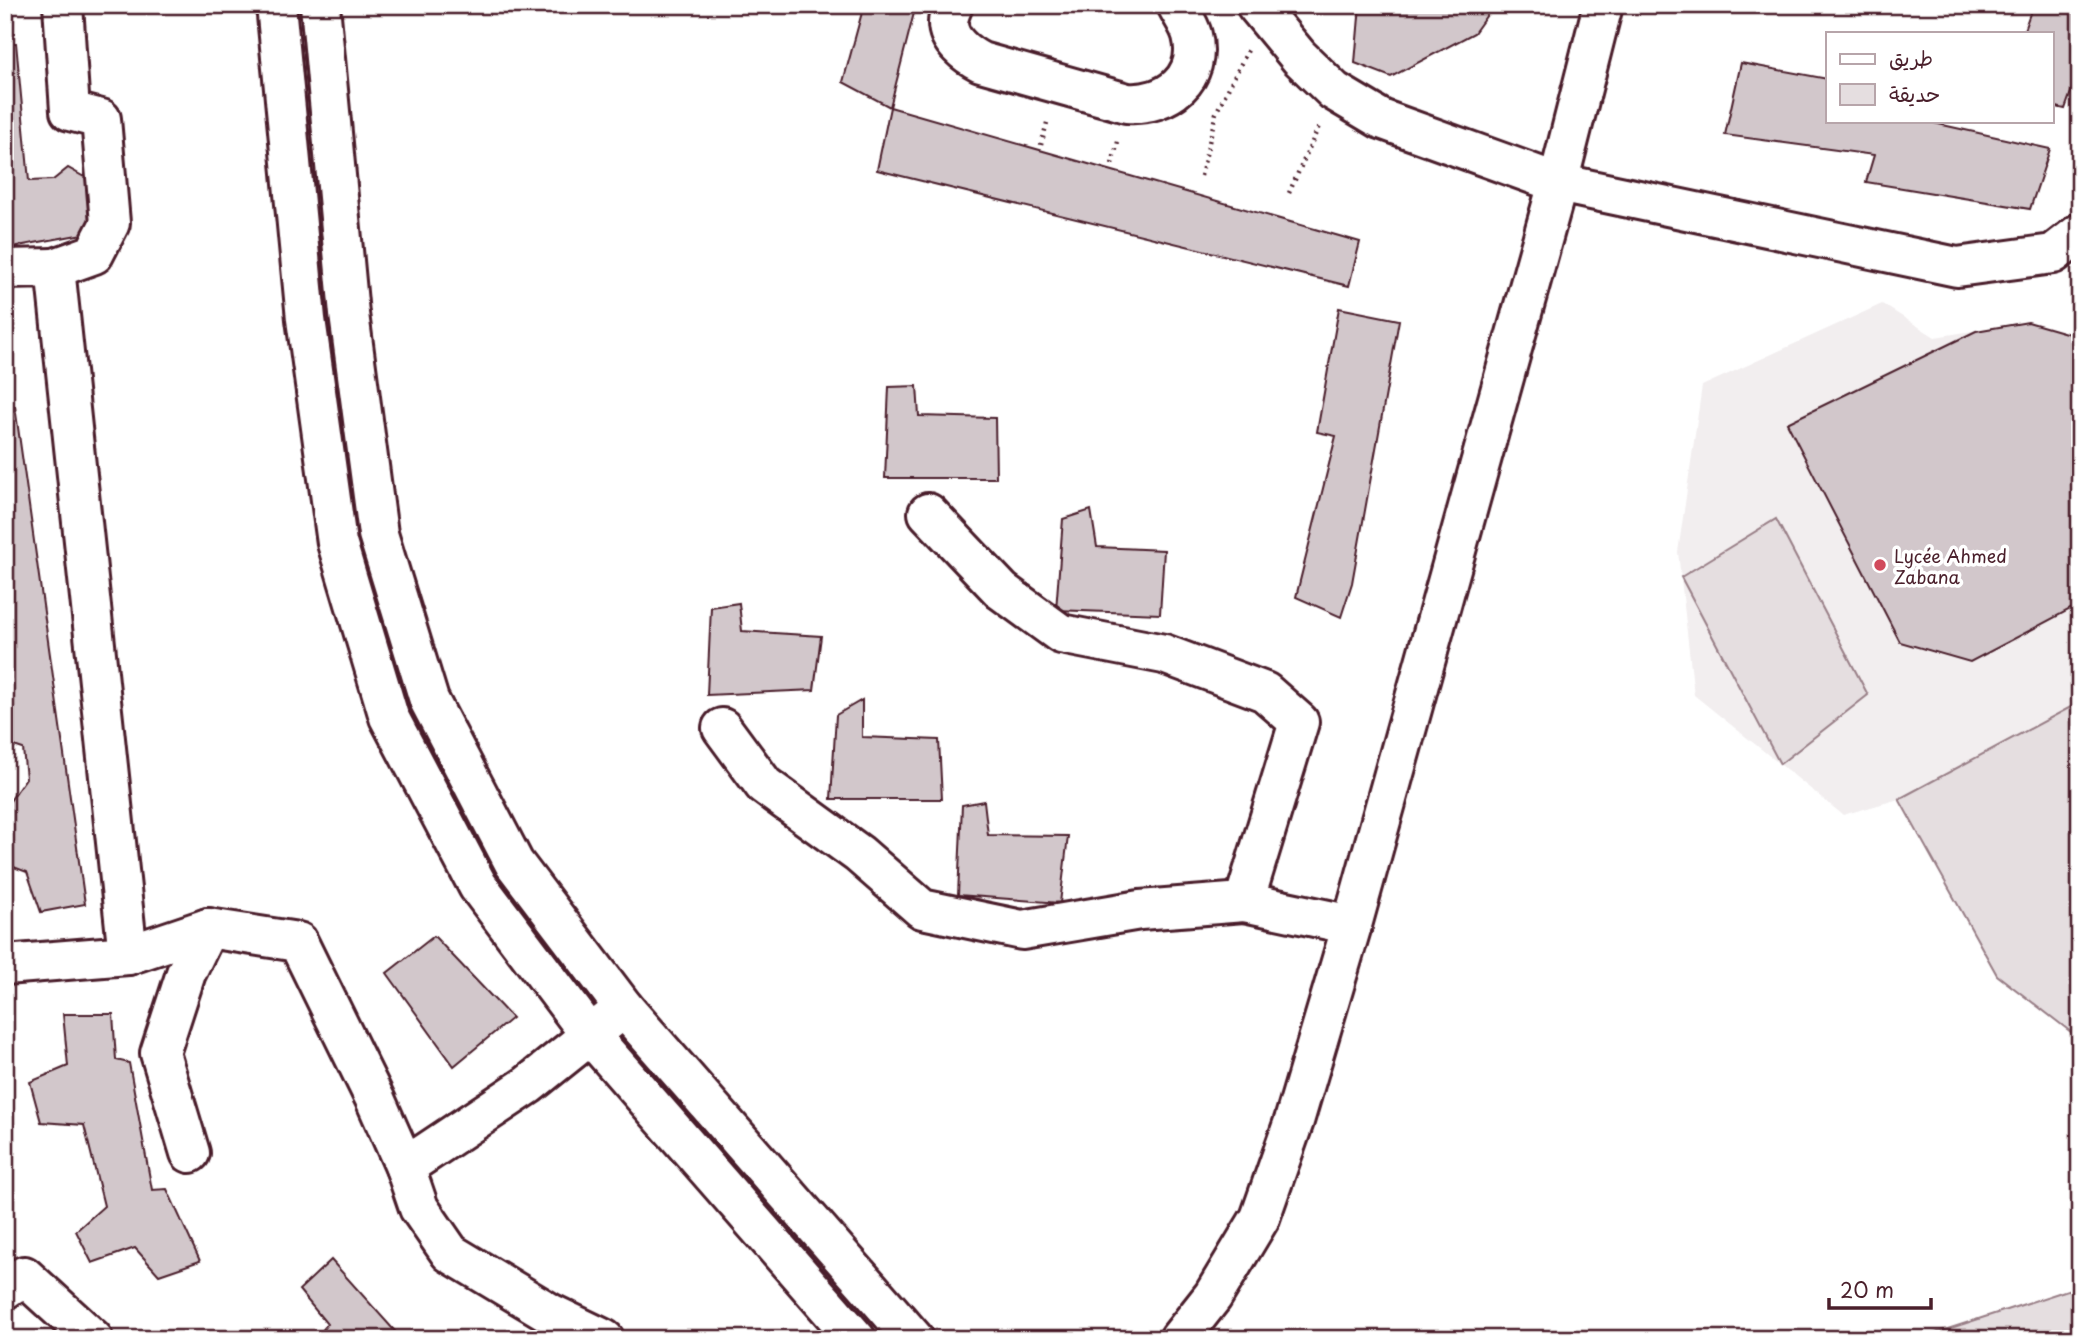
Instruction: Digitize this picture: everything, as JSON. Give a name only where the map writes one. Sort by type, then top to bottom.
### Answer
[{"type":"street","points":[[5,269],[55,268],[94,254],[110,223],[101,119],[70,111],[63,5]]},
{"type":"street","points":[[276,5],[306,319],[337,543],[388,717],[478,886],[591,1036],[856,1339]]},
{"type":"street","points":[[320,5],[349,314],[378,534],[429,700],[514,863],[624,1008],[914,1339]]},
{"type":"street","points":[[953,5],[948,22],[951,33],[968,55],[981,62],[1127,103],[1142,104],[1158,101],[1172,93],[1190,68],[1194,53],[1192,37],[1177,5]]},
{"type":"street","points":[[1256,5],[1300,57],[1334,91],[1381,119],[1558,183],[1957,267],[2053,254],[2080,233]]},
{"type":"street","points":[[1179,1339],[1213,1296],[1260,1218],[1294,1121],[1352,925],[1558,183],[1603,5]]},
{"type":"street","points":[[55,268],[128,955]]},
{"type":"street","points":[[928,513],[1002,591],[1061,634],[1164,654],[1265,692],[1299,722],[1244,902]]},
{"type":"street","points":[[722,728],[764,785],[859,854],[922,909],[1022,930],[1140,910],[1244,902],[1352,925]]},
{"type":"street","points":[[190,1153],[160,1053],[186,973],[208,928]]},
{"type":"street","points":[[5,965],[128,955],[208,928],[298,942],[375,1098],[405,1167],[419,1208],[450,1253],[550,1313],[604,1339]]},
{"type":"street","points":[[405,1167],[528,1085],[624,1008]]},
{"type":"street","points":[[12,1272],[93,1339]]},
{"type":"street","points":[[1158,1339],[1213,1296]]},
{"type":"path","points":[[1201,176],[1216,113],[1244,57]]},
{"type":"path","points":[[1289,193],[1325,113]]},
{"type":"path","points":[[1041,145],[1050,114]]},
{"type":"shaded area","name":"Lycée Ahmed Zabana","points":[[1882,304],[1935,337],[2028,322],[2080,337],[2080,702],[1899,799],[1843,815],[1694,695],[1678,552],[1702,386]]},
{"type":"green space","points":[[1776,519],[1868,695],[1780,764],[1681,577]]},
{"type":"green space","points":[[2080,702],[2080,1039],[1997,975],[1899,799]]},
{"type":"green space","points":[[2080,1286],[2080,1339],[1917,1339]]},
{"type":"building","points":[[864,5],[916,5],[890,107],[843,82]]},
{"type":"building","points":[[1360,5],[1494,5],[1474,33],[1391,77],[1355,63]]},
{"type":"building","points":[[2033,5],[2069,5],[2080,8],[2080,67],[2065,109],[2054,106],[2054,32],[2023,32]]},
{"type":"building","points":[[5,43],[16,43],[29,181],[53,180],[68,168],[93,182],[99,231],[7,248]]},
{"type":"building","points":[[1741,63],[1826,79],[1826,122],[1929,122],[2050,149],[2030,209],[1866,182],[1874,155],[1725,135]]},
{"type":"building","points":[[890,107],[1360,242],[1349,286],[877,170]]},
{"type":"building","points":[[1339,308],[1399,320],[1352,583],[1341,617],[1296,597],[1336,436],[1317,432]]},
{"type":"building","name":"Lycée Ahmed Zabana","points":[[2028,322],[2080,337],[2080,547],[2073,550],[2080,562],[2080,604],[1970,662],[1900,642],[1787,423],[1976,331]]},
{"type":"building","points":[[917,386],[919,416],[995,418],[996,478],[885,478],[889,387]]},
{"type":"building","points":[[5,404],[15,406],[85,904],[41,912],[27,872],[11,866],[5,831],[5,808],[26,778],[23,749],[5,743],[5,684],[11,678],[9,623],[5,619]]},
{"type":"building","points":[[1091,510],[1097,547],[1164,550],[1160,614],[1056,610],[1063,519]]},
{"type":"building","points":[[739,603],[742,631],[821,636],[814,690],[707,695],[711,607]]},
{"type":"building","points":[[862,700],[862,737],[939,740],[942,799],[831,799],[836,715]]},
{"type":"building","points":[[984,801],[988,835],[1068,836],[1060,903],[958,895],[962,805]]},
{"type":"building","points":[[434,936],[512,1018],[454,1066],[387,973]]},
{"type":"building","points":[[63,1014],[113,1014],[116,1060],[129,1063],[152,1190],[167,1189],[200,1261],[159,1275],[135,1248],[92,1263],[76,1231],[104,1206],[84,1125],[41,1122],[30,1082],[68,1066]]},
{"type":"building","points":[[331,1260],[402,1339],[316,1339],[327,1324],[299,1290]]},
{"type":"place","name":"Lycée Ahmed Zabana","points":[[1880,565]]}]
